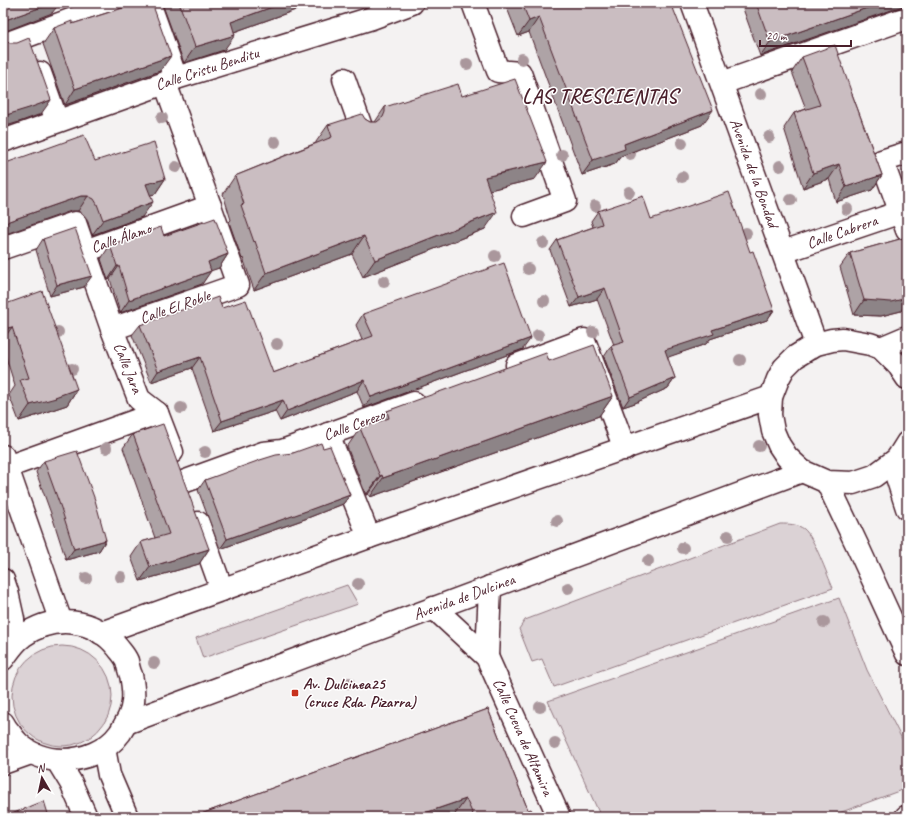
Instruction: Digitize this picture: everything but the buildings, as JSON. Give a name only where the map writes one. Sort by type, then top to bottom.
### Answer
[{"type":"street","points":[[57,121],[10,39],[116,3]]},
{"type":"street","points":[[149,3],[170,80],[210,206]]},
{"type":"street","name":"Calle Cristu Benditu","points":[[3,141],[170,80],[369,11],[412,3]]},
{"type":"street","points":[[473,3],[498,71],[520,73],[565,201],[524,216]]},
{"type":"street","name":"Avenida de la Bondad","points":[[692,3],[816,344]]},
{"type":"street","points":[[722,83],[907,18]]},
{"type":"street","points":[[344,79],[361,127]]},
{"type":"street","points":[[904,221],[882,161],[907,153]]},
{"type":"street","name":"Calle Álamo","points":[[3,248],[75,223],[85,251],[210,206]]},
{"type":"street","name":"Calle El Roble","points":[[112,329],[238,286],[210,206]]},
{"type":"street","name":"Calle Cabrera","points":[[783,252],[904,221]]},
{"type":"street","name":"Calle Jara","points":[[85,251],[112,329],[139,399],[157,413]]},
{"type":"street","points":[[881,348],[907,337]]},
{"type":"street","points":[[902,451],[874,476],[853,483],[827,482],[802,471],[787,457],[779,445],[771,420],[771,398],[778,378],[784,368],[795,357],[816,344],[832,340],[843,339],[870,344],[881,348],[899,366],[907,378]]},
{"type":"street","points":[[498,372],[584,340],[625,449]]},
{"type":"street","name":"Calle Cerezo","points":[[183,482],[263,453],[282,452],[432,396]]},
{"type":"street","points":[[101,633],[369,537],[771,398]]},
{"type":"street","points":[[61,622],[5,462],[157,413],[222,590]]},
{"type":"street","points":[[328,434],[369,537]]},
{"type":"street","points":[[902,451],[896,474],[907,508]]},
{"type":"street","name":"Avenida de Dulcinea","points":[[126,723],[802,471]]},
{"type":"street","points":[[827,482],[858,545],[907,654]]},
{"type":"street","points":[[3,580],[13,619],[9,651]]},
{"type":"street","points":[[487,657],[490,587]]},
{"type":"street","points":[[434,608],[487,657]]},
{"type":"street","points":[[3,724],[18,743],[31,753],[57,760],[70,760],[87,757],[104,748],[117,736],[126,723],[132,710],[133,702],[134,688],[126,660],[112,641],[90,627],[77,623],[52,623],[36,628],[23,636],[9,651]]},
{"type":"street","name":"Calle Cueva de Altamira","points":[[487,657],[559,817]]},
{"type":"street","points":[[104,748],[109,775],[127,817]]},
{"type":"street","points":[[3,763],[31,753]]},
{"type":"street","points":[[57,760],[71,783],[86,817]]},
{"type":"shaded area","points":[[780,524],[799,526],[808,533],[833,588],[554,687],[542,659],[532,662],[519,629],[525,620]]},
{"type":"shaded area","points":[[347,585],[358,604],[203,658],[196,638]]},
{"type":"shaded area","points":[[839,598],[867,670],[907,749],[907,788],[828,817],[601,817],[548,701]]},
{"type":"shaded area","points":[[62,646],[72,647],[90,654],[104,668],[111,686],[111,706],[104,724],[90,738],[72,745],[62,746],[52,745],[34,738],[20,724],[13,706],[12,696],[13,686],[20,668],[34,654],[52,647]]},
{"type":"place","name":"Av. Dulcinea25 (cruce Rda. Pizarra)","points":[[295,693]]},
{"type":"district","name":"LAS TRESCIENTAS","points":[[600,96]]}]
